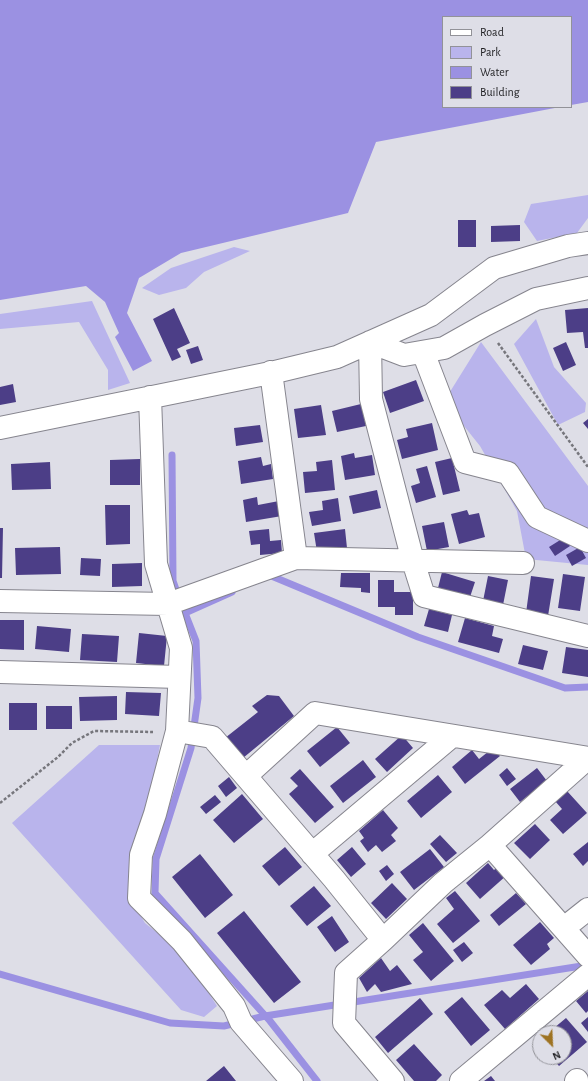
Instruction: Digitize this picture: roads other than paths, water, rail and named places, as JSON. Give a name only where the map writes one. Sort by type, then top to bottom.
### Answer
[{"type":"street","points":[[0,428],[337,358],[431,315],[494,268],[568,246],[588,243]]},
{"type":"street","points":[[370,342],[404,355],[444,348],[536,299],[588,288]]},
{"type":"street","points":[[370,342],[371,399],[424,596],[588,636]]},
{"type":"street","points":[[422,352],[465,462],[508,472],[537,517],[588,541]]},
{"type":"street","points":[[271,372],[296,558]]},
{"type":"street","points":[[150,397],[156,564],[180,648],[177,729],[155,814],[141,855],[139,898],[182,941],[234,1006],[241,1022],[292,1081]]},
{"type":"street","points":[[0,601],[168,604],[296,558],[523,564]]},
{"type":"street","points":[[0,672],[179,677]]},
{"type":"street","points":[[246,776],[315,713],[588,758]]},
{"type":"street","points":[[177,729],[212,737],[383,940]]},
{"type":"street","points":[[312,854],[452,736]]},
{"type":"street","points":[[393,1081],[344,1022],[346,973],[443,883],[490,845],[588,758]]},
{"type":"street","points":[[490,845],[588,956]]},
{"type":"street","points":[[564,928],[588,909]]},
{"type":"street","points":[[461,1081],[588,975]]},
{"type":"water","points":[[0,0],[588,0],[588,102],[572,105],[572,16],[442,16],[442,108],[555,108],[376,142],[348,213],[181,253],[139,278],[127,313],[152,361],[133,371],[115,337],[119,333],[105,302],[86,286],[0,300]]},
{"type":"waterway","points":[[172,455],[173,581],[179,598]]},
{"type":"waterway","points":[[267,576],[269,575],[418,637],[565,688],[588,687]]},
{"type":"waterway","points":[[232,592],[185,613],[196,641],[198,698],[191,748],[156,859],[155,893],[270,1021],[317,1081]]},
{"type":"waterway","points":[[0,974],[170,1023],[224,1026],[265,1016],[588,965]]}]
